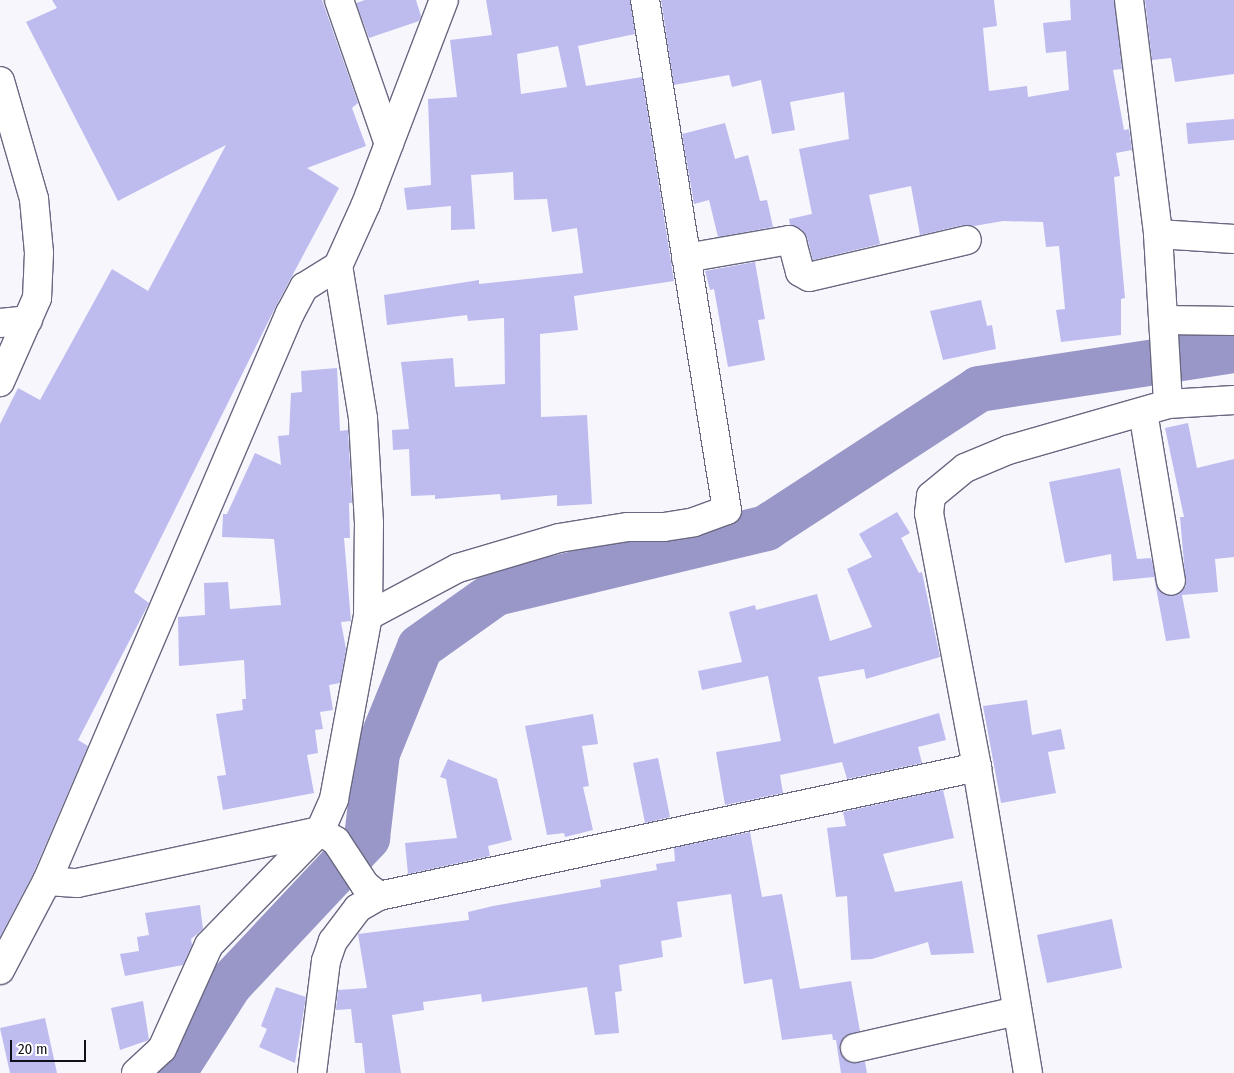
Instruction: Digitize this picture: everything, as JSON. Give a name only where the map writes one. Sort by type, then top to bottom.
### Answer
[{"type":"street","points":[[339,0],[389,144]]},
{"type":"street","points":[[136,1073],[162,1049],[209,946],[328,836],[368,616],[369,523],[363,418],[338,266],[389,144],[444,0]]},
{"type":"street","points":[[368,616],[458,568],[559,538],[628,527],[679,524],[727,510],[645,0]]},
{"type":"street","points":[[1129,0],[1158,234],[1165,328],[1159,402],[1171,581]]},
{"type":"street","points":[[0,81],[34,199],[39,253],[37,298],[0,382]]},
{"type":"street","points":[[1158,234],[1234,239]]},
{"type":"street","points":[[686,258],[788,240],[792,242],[800,272],[809,277],[967,240]]},
{"type":"street","points":[[0,970],[47,881],[290,313],[304,288],[338,266]]},
{"type":"street","points":[[0,323],[28,320]]},
{"type":"street","points":[[1165,328],[1234,322]]},
{"type":"street","points":[[1028,1073],[977,767],[929,513],[931,496],[965,468],[1008,450],[1159,402],[1234,400]]},
{"type":"street","points":[[312,1073],[326,961],[333,941],[372,890],[977,767]]},
{"type":"street","points":[[47,881],[77,883],[328,836]]},
{"type":"street","points":[[328,836],[372,890]]},
{"type":"street","points":[[854,1048],[1017,1011]]},
{"type":"building","points":[[52,0],[322,0],[358,103],[352,108],[366,146],[307,168],[339,188],[276,306],[134,592],[149,603],[78,740],[88,746],[33,874],[0,937],[0,424],[18,388],[40,400],[112,269],[148,291],[226,145],[118,201],[26,22],[57,8]]},
{"type":"building","points":[[365,0],[416,0],[421,16],[419,21],[369,38],[356,3]]},
{"type":"building","points":[[486,0],[630,0],[635,34],[578,46],[586,86],[642,77],[674,281],[574,296],[578,330],[540,334],[541,417],[587,415],[592,504],[557,506],[557,495],[501,500],[500,494],[435,499],[435,495],[411,496],[409,449],[393,450],[392,430],[409,429],[401,362],[453,358],[455,387],[505,384],[504,318],[468,321],[467,315],[387,325],[384,295],[479,280],[479,284],[583,273],[577,228],[552,232],[547,199],[514,200],[513,172],[471,175],[475,229],[451,230],[451,206],[407,210],[404,188],[431,185],[428,99],[457,97],[450,40],[492,35]],"holes":[[[558,46],[567,87],[521,94],[517,54]]]},
{"type":"building","points":[[661,0],[994,0],[997,26],[983,28],[989,91],[1027,86],[1028,97],[1069,90],[1066,51],[1046,53],[1043,23],[1071,20],[1070,0],[1114,0],[1122,69],[1113,70],[1124,130],[1129,129],[1132,150],[1116,153],[1120,176],[1114,177],[1125,298],[1121,299],[1121,335],[1061,342],[1056,310],[1065,309],[1059,246],[1046,247],[1043,222],[1003,221],[974,226],[963,225],[920,235],[911,186],[869,195],[880,244],[813,260],[807,237],[801,229],[790,225],[789,219],[812,214],[799,149],[849,139],[844,92],[790,102],[795,130],[772,134],[761,80],[732,87],[729,75],[674,85]]},
{"type":"building","points":[[1145,0],[1234,0],[1234,74],[1175,82],[1171,58],[1152,60]]},
{"type":"building","points":[[1234,119],[1234,140],[1188,144],[1186,123]]},
{"type":"building","points":[[725,123],[735,159],[748,155],[760,201],[767,200],[773,227],[718,237],[709,200],[694,204],[682,134]]},
{"type":"building","points":[[755,262],[765,319],[758,320],[765,360],[728,367],[714,289],[710,290],[705,271]]},
{"type":"building","points":[[981,300],[987,326],[992,325],[996,349],[943,360],[930,311]]},
{"type":"building","points":[[337,368],[340,431],[348,430],[352,503],[349,503],[350,538],[344,538],[351,621],[341,622],[346,649],[340,683],[329,685],[333,710],[320,712],[323,729],[315,730],[318,753],[307,755],[314,793],[223,810],[217,776],[226,775],[216,714],[243,710],[242,699],[246,699],[244,660],[179,666],[178,617],[205,615],[204,583],[228,582],[230,609],[281,605],[274,539],[222,537],[223,514],[227,514],[255,453],[281,465],[278,436],[289,435],[291,393],[302,392],[301,371]]},
{"type":"building","points":[[1188,423],[1197,468],[1234,459],[1234,557],[1215,559],[1218,592],[1182,595],[1190,638],[1166,641],[1154,577],[1113,581],[1111,554],[1065,563],[1049,482],[1120,468],[1137,559],[1151,558],[1159,590],[1174,596],[1186,586],[1180,517],[1184,517],[1165,428]]},
{"type":"building","points":[[897,512],[910,533],[901,538],[919,573],[922,572],[940,657],[866,679],[864,669],[818,677],[834,744],[939,713],[946,740],[918,747],[922,763],[847,779],[842,762],[780,775],[783,793],[725,805],[716,752],[781,741],[768,676],[702,690],[698,671],[742,662],[729,612],[755,605],[756,610],[817,594],[830,641],[872,627],[847,569],[872,557],[859,534]]},
{"type":"building","points":[[1027,700],[1032,735],[1061,729],[1065,749],[1048,752],[1056,793],[1001,803],[983,706]]},
{"type":"building","points":[[593,714],[598,744],[582,746],[589,786],[583,787],[593,830],[565,837],[564,833],[547,835],[525,726]]},
{"type":"building","points":[[658,758],[670,817],[645,823],[633,763]]},
{"type":"building","points":[[448,759],[497,779],[512,840],[488,846],[490,856],[408,874],[405,843],[457,838],[446,779],[440,777]]},
{"type":"building","points":[[943,790],[954,838],[883,854],[895,892],[962,881],[974,953],[931,955],[928,942],[872,959],[851,960],[847,896],[836,897],[827,828],[846,826],[843,812]]},
{"type":"building","points":[[750,832],[762,897],[782,894],[800,989],[851,981],[860,1031],[844,1037],[840,1051],[850,1063],[865,1062],[867,1073],[841,1073],[836,1040],[833,1040],[832,1034],[782,1040],[772,979],[744,984],[731,894],[677,902],[682,937],[661,941],[663,957],[619,965],[622,991],[615,992],[619,1033],[595,1035],[587,987],[482,1002],[481,994],[423,1002],[424,1010],[392,1015],[401,1073],[365,1073],[362,1043],[355,1043],[351,1009],[336,1010],[338,990],[367,988],[358,934],[469,920],[468,912],[601,887],[600,880],[657,870],[656,864],[675,861],[674,848]]},
{"type":"building","points":[[200,905],[203,929],[191,939],[192,945],[183,965],[125,976],[120,954],[139,951],[137,937],[149,935],[145,913]]},
{"type":"building","points":[[1112,919],[1122,968],[1047,983],[1037,935]]},
{"type":"building","points":[[276,987],[306,997],[295,1063],[259,1047],[267,1029],[261,1026]]},
{"type":"building","points":[[143,1001],[149,1040],[120,1050],[111,1008]]},
{"type":"building","points":[[45,1018],[57,1073],[10,1073],[0,1028]]},
{"type":"waterway","points":[[173,1073],[229,985],[367,838],[377,753],[420,647],[496,593],[766,528],[979,389],[1234,350]]}]
